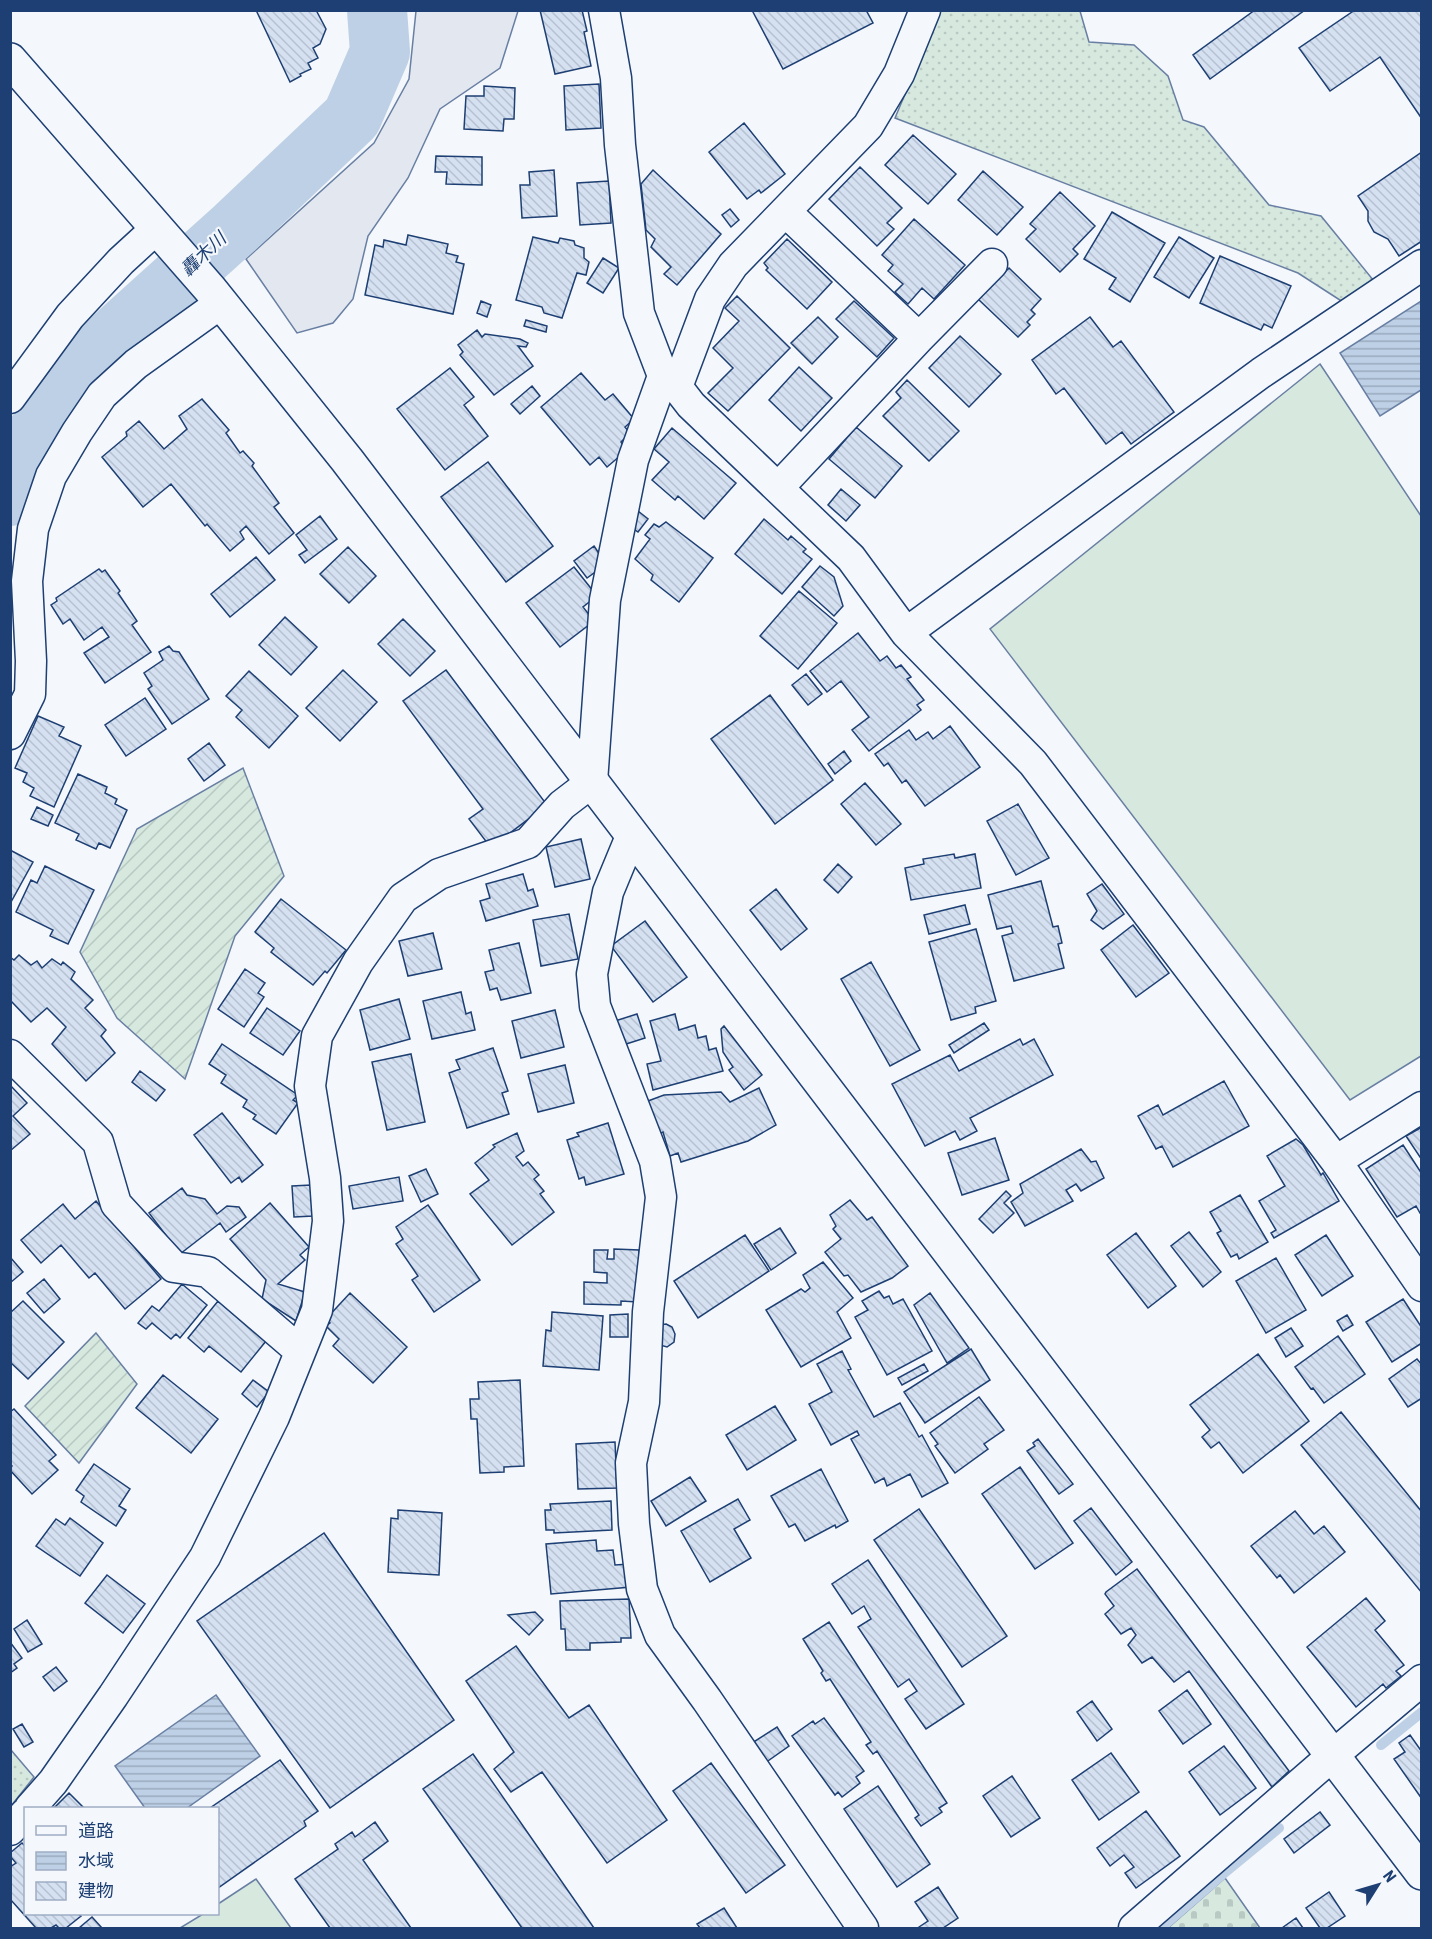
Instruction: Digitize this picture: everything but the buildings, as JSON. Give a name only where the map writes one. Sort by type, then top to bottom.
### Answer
[{"type":"street","points":[[604,10],[616,78],[620,145],[639,313],[670,382],[691,405],[851,558],[906,633],[1033,762],[1336,1161],[1422,1286]]},
{"type":"street","points":[[32,1807],[60,1773],[205,1557],[274,1417],[317,1310],[328,1221],[325,1178],[310,1086],[317,1036],[358,962],[403,898],[439,874],[528,843],[562,805],[592,782],[605,600],[633,460],[710,299],[733,265],[868,126],[899,74],[925,10]]},
{"type":"street","points":[[10,60],[162,232],[347,460],[1422,1873]]},
{"type":"street","points":[[786,212],[918,338]]},
{"type":"street","points":[[10,398],[70,316],[121,261],[162,232]]},
{"type":"street","points":[[778,488],[918,338],[992,264]]},
{"type":"street","points":[[906,633],[1261,373],[1422,265]]},
{"type":"street","points":[[10,734],[30,694],[31,661],[27,581],[33,529],[51,476],[102,395],[215,296]]},
{"type":"street","points":[[632,834],[608,892],[592,974],[595,1006],[655,1161],[661,1197],[648,1311],[644,1402],[631,1463],[634,1524],[642,1589],[660,1635],[707,1700],[862,1929]]},
{"type":"street","points":[[10,1055],[98,1142],[116,1204],[174,1268],[208,1272],[300,1351]]},
{"type":"street","points":[[1336,1161],[1422,1107]]},
{"type":"street","points":[[1134,1929],[1332,1755],[1422,1680]]},
{"type":"street","points":[[10,1830],[24,1815]]},
{"type":"green space","points":[[940,11],[1080,11],[1089,42],[1134,45],[1168,76],[1183,120],[1204,127],[1269,205],[1321,216],[1374,281],[1343,302],[1298,273],[895,118]]},
{"type":"green space","points":[[1320,364],[1421,516],[1421,1056],[1350,1100],[990,629]]},
{"type":"green space","points":[[243,768],[284,876],[235,936],[185,1079],[117,1018],[80,952],[137,829]]},
{"type":"green space","points":[[96,1333],[137,1384],[79,1463],[25,1406]]},
{"type":"green space","points":[[11,1750],[34,1777],[10,1806]]},
{"type":"green space","points":[[1225,1878],[1260,1928],[1168,1928]]},
{"type":"green space","points":[[256,1879],[291,1928],[180,1928],[201,1915],[219,1915],[219,1903]]},
{"type":"shaded area","points":[[416,11],[518,11],[500,68],[440,109],[408,178],[368,236],[353,299],[333,323],[297,333],[246,259],[374,143],[409,79]]},
{"type":"water","points":[[1421,301],[1421,390],[1380,416],[1340,353]]},
{"type":"water","points":[[216,1695],[260,1756],[188,1807],[144,1807],[115,1766]]},
{"type":"waterway","name":"轟木川","points":[[10,496],[26,449],[85,363],[235,228],[352,117],[380,52],[377,10]]},
{"type":"waterway","points":[[1381,1745],[1422,1712]]},
{"type":"waterway","points":[[1161,1928],[1279,1828]]}]
